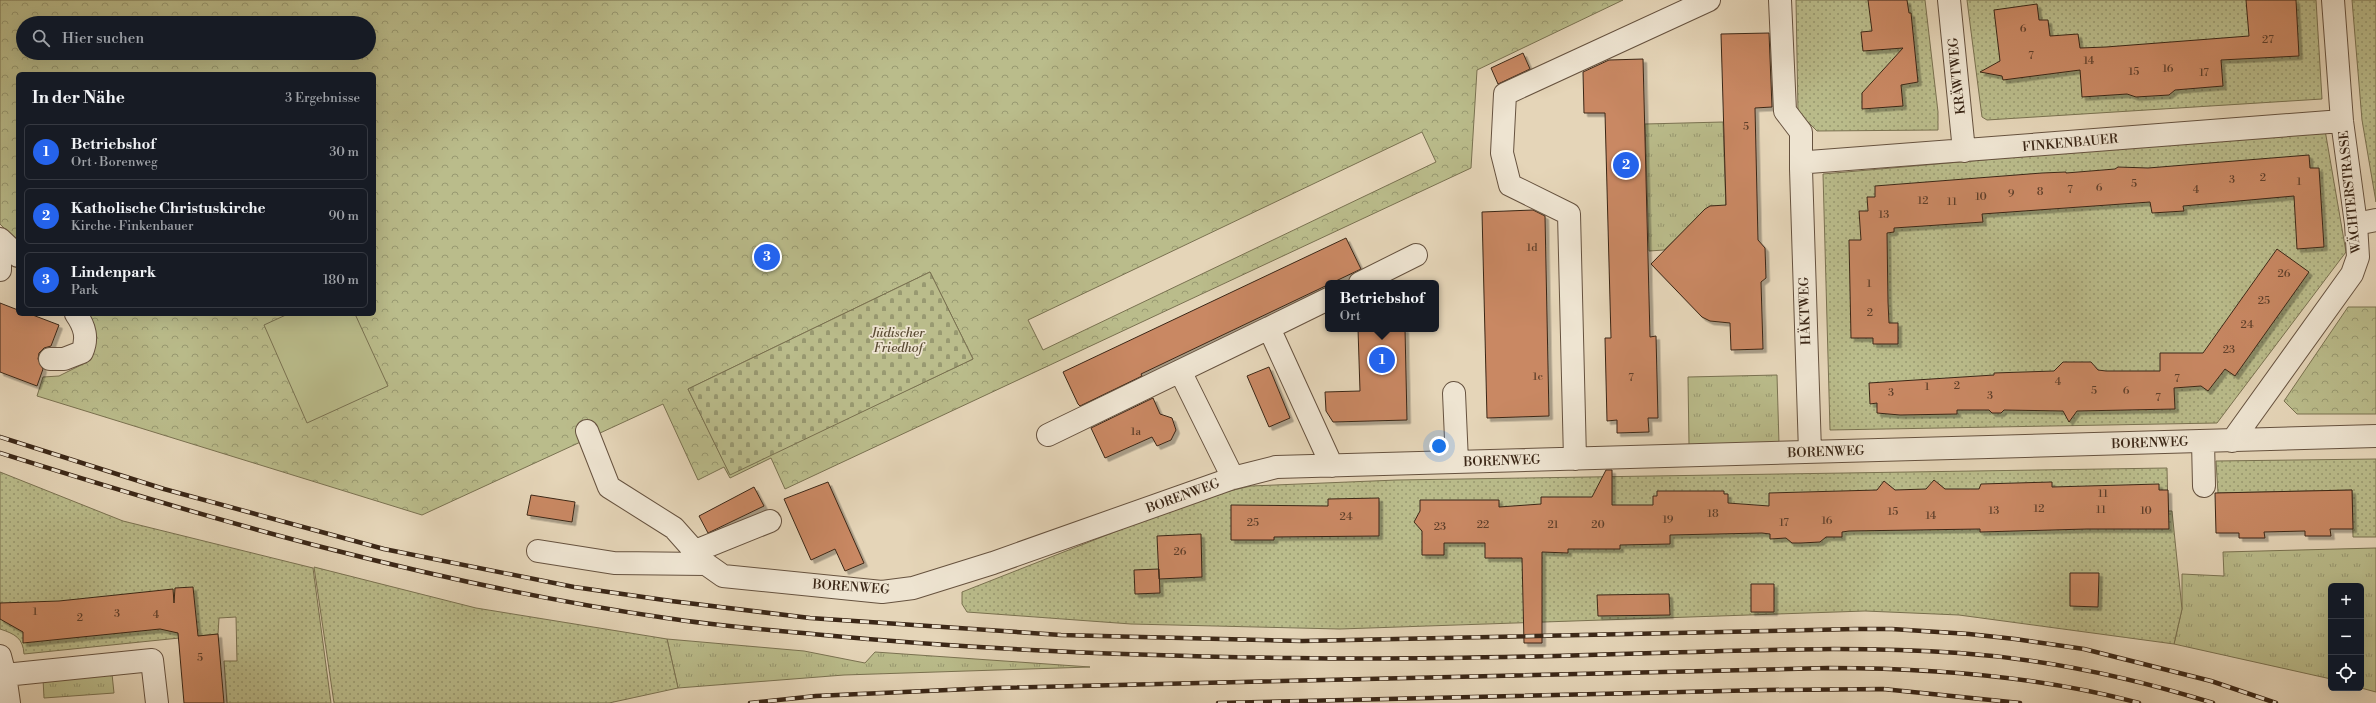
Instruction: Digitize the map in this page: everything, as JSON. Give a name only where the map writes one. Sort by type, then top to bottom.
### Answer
[{"type":"street","points":[[1575,459],[1569,214],[1510,185],[1502,153],[1505,94],[1709,0]]},
{"type":"street","name":"HÄKTWEG","points":[[1780,0],[1785,111],[1801,132],[1810,452]]},
{"type":"street","name":"KRÄWTWEG","points":[[1949,0],[1964,151]]},
{"type":"street","name":"WÄCHTERSTRASSE","points":[[2232,441],[2352,274],[2358,257],[2366,222],[2342,121],[2333,0]]},
{"type":"street","name":"FINKENBAUER","points":[[1801,169],[1804,164],[1809,162],[2342,121]]},
{"type":"street","points":[[0,239],[16,254]]},
{"type":"street","points":[[1366,280],[1416,255]]},
{"type":"street","points":[[0,264],[0,270]]},
{"type":"street","points":[[1048,434],[1325,300]]},
{"type":"street","points":[[50,358],[64,359],[82,352],[86,341],[82,324],[77,316]]},
{"type":"street","points":[[1269,328],[1332,466]]},
{"type":"street","points":[[1180,371],[1233,478]]},
{"type":"street","points":[[1454,393],[1457,462]]},
{"type":"street","name":"BORENWEG","points":[[587,432],[609,487],[674,528],[699,558],[723,576],[882,592],[913,588],[993,563],[1233,478],[1276,467],[2376,436]]},
{"type":"street","points":[[2203,441],[2204,486]]},
{"type":"street","points":[[538,551],[614,563],[699,558],[770,521]]},
{"type":"street","points":[[9,703],[3,665],[152,660],[157,703]]},
{"type":"green space","points":[[0,0],[1623,0],[1477,70],[1471,168],[785,489],[771,458],[730,478],[724,467],[698,480],[663,404],[422,515],[37,396],[43,377],[59,376],[87,362],[95,343],[88,316],[376,316],[376,72],[16,72],[16,240],[0,224]],"holes":[[[1422,132],[1436,162],[1043,350],[1028,320]],[[930,272],[973,359],[730,474],[688,389]]]},
{"type":"green space","points":[[1796,0],[1925,0],[1938,112],[1938,130],[1817,131],[1798,112]]},
{"type":"green space","points":[[1967,0],[2316,0],[2322,99],[1987,120],[1982,117]]},
{"type":"green space","points":[[2352,0],[2376,0],[2376,202],[2362,120]]},
{"type":"green space","points":[[1723,122],[1726,211],[1716,206],[1710,206],[1664,250],[1649,251],[1645,124]]},
{"type":"green space","points":[[2325,130],[2346,252],[2217,423],[1830,430],[1823,174]]},
{"type":"green space","name":"Jüdischer Friedhof","points":[[930,272],[973,359],[730,475],[688,389]]},
{"type":"green space","points":[[2348,307],[2376,307],[2376,414],[2297,414],[2284,401]]},
{"type":"green space","points":[[284,316],[356,316],[388,386],[307,423],[264,325]]},
{"type":"green space","points":[[1777,375],[1779,444],[1689,445],[1688,377]]},
{"type":"green space","points":[[2376,459],[2376,537],[2353,537],[2352,490],[2218,493],[2216,461]]},
{"type":"green space","points":[[2167,468],[2168,511],[2172,511],[2182,609],[2174,644],[1959,615],[1865,611],[1340,629],[1131,624],[967,612],[962,604],[962,592],[1145,520],[1216,494],[1251,486],[1397,480]]},
{"type":"green space","points":[[0,472],[123,521],[313,568],[331,703],[227,703],[224,661],[237,661],[236,617],[219,618],[218,634],[24,654],[20,640],[14,635],[0,629]]},
{"type":"green space","points":[[2376,548],[2376,692],[2364,689],[2364,583],[2328,583],[2328,678],[2174,644],[2182,609],[2182,574],[2224,576],[2223,552]]},
{"type":"green space","points":[[314,567],[476,608],[667,639],[678,688],[609,703],[334,703]]},
{"type":"green space","points":[[667,639],[804,651],[865,663],[875,652],[1090,667],[844,675],[678,688]]},
{"type":"green space","points":[[112,674],[114,693],[44,698],[43,679]]},
{"type":"building","points":[[1868,0],[1907,0],[1909,13],[1911,13],[1918,82],[1901,85],[1903,106],[1862,109],[1862,93],[1903,48],[1863,51],[1861,32],[1872,31]]},
{"type":"building","points":[[2246,0],[2296,0],[2299,56],[2221,60],[2223,86],[2175,90],[2169,95],[2136,97],[2127,94],[2082,97],[2080,70],[2003,80],[2002,76],[1980,72],[2000,61],[1994,10],[2037,4],[2039,20],[2048,20],[2050,36],[2078,34],[2080,48],[2106,47],[2249,36]]},
{"type":"building","points":[[1769,33],[1772,107],[1755,108],[1758,240],[1765,248],[1766,278],[1761,282],[1763,349],[1731,350],[1730,323],[1710,321],[1702,317],[1651,264],[1705,209],[1710,206],[1726,205],[1721,34]]},
{"type":"building","points":[[1523,53],[1530,69],[1498,84],[1491,68]]},
{"type":"building","points":[[1643,59],[1650,337],[1656,336],[1658,418],[1648,418],[1649,432],[1617,433],[1617,420],[1607,421],[1605,338],[1611,338],[1605,113],[1584,113],[1583,72],[1609,60]]},
{"type":"building","points":[[2309,155],[2310,168],[2319,168],[2324,247],[2297,249],[2294,196],[2183,206],[2184,211],[2152,213],[2150,202],[1982,214],[1983,222],[1894,228],[1894,232],[1887,233],[1888,302],[1889,323],[1898,323],[1898,344],[1873,344],[1873,338],[1851,338],[1849,240],[1861,240],[1859,211],[1868,211],[1867,197],[1875,197],[1875,186],[2042,173],[2066,173],[2115,169],[2118,167],[2148,168]]},
{"type":"building","points":[[1533,210],[1545,216],[1549,416],[1487,418],[1482,212]]},
{"type":"building","points":[[1346,238],[1361,269],[1338,280],[1325,280],[1325,286],[1141,374],[1142,376],[1080,406],[1063,372]]},
{"type":"building","points":[[2277,249],[2309,272],[2235,376],[2225,369],[2208,391],[2201,386],[2174,388],[2175,409],[2077,411],[2069,422],[2063,411],[2004,410],[2001,413],[1992,413],[1989,410],[1957,410],[1957,414],[1900,415],[1877,413],[1877,403],[1870,404],[1869,383],[1994,375],[1994,373],[2054,371],[2063,362],[2091,362],[2098,370],[2106,371],[2160,371],[2160,353],[2203,353]]},
{"type":"building","points":[[0,303],[16,309],[16,316],[35,316],[59,325],[51,346],[44,348],[39,353],[38,359],[43,369],[37,386],[0,372]]},
{"type":"building","points":[[1358,332],[1405,332],[1407,420],[1333,422],[1326,411],[1325,392],[1360,391]]},
{"type":"building","points":[[1269,367],[1290,418],[1269,427],[1247,376]]},
{"type":"building","points":[[1153,398],[1160,414],[1172,418],[1176,430],[1171,440],[1157,446],[1152,437],[1105,458],[1091,428]]},
{"type":"building","points":[[1606,470],[1612,470],[1612,505],[1653,505],[1653,496],[1657,496],[1657,491],[1724,491],[1724,494],[1728,494],[1728,503],[1769,506],[1769,493],[1877,490],[1884,481],[1895,490],[1926,489],[1934,480],[1945,489],[1979,489],[1981,484],[2052,482],[2052,487],[2159,484],[2159,490],[2168,490],[2169,529],[2087,529],[1980,532],[1980,529],[1849,531],[1842,532],[1842,537],[1826,537],[1820,542],[1801,543],[1792,543],[1786,538],[1770,539],[1770,534],[1762,533],[1670,535],[1670,544],[1620,545],[1620,549],[1568,549],[1568,553],[1542,552],[1542,643],[1524,643],[1522,558],[1485,558],[1485,543],[1444,543],[1444,555],[1422,555],[1422,531],[1414,522],[1420,511],[1420,500],[1499,500],[1499,507],[1541,504],[1541,497],[1592,497]]},
{"type":"building","points":[[828,482],[864,563],[845,571],[835,549],[811,560],[784,499]]},
{"type":"building","points":[[754,487],[764,506],[708,533],[699,516]]},
{"type":"building","points":[[2352,490],[2353,529],[2330,529],[2331,536],[2305,536],[2305,531],[2264,532],[2265,538],[2239,538],[2239,533],[2216,533],[2215,493]]},
{"type":"building","points":[[531,495],[575,502],[572,522],[527,515]]},
{"type":"building","points":[[1379,498],[1379,536],[1274,537],[1274,540],[1231,540],[1231,505],[1328,506],[1328,499]]},
{"type":"building","points":[[1201,534],[1202,577],[1159,579],[1157,536]]},
{"type":"building","points":[[1159,569],[1160,593],[1135,594],[1134,570]]},
{"type":"building","points":[[2070,573],[2099,573],[2098,607],[2070,606]]},
{"type":"building","points":[[1751,584],[1774,584],[1774,612],[1751,612]]},
{"type":"building","points":[[193,587],[198,636],[218,634],[224,703],[184,703],[178,633],[160,629],[23,643],[23,632],[0,619],[0,603],[59,601],[173,589],[174,603],[175,588]]},
{"type":"building","points":[[1669,594],[1670,615],[1598,616],[1597,595]]},
{"type":"railway","points":[[0,437],[164,489],[384,549],[574,587],[671,601],[810,618],[1061,635],[1302,641],[1892,629],[1969,634],[2084,649],[2211,681],[2276,703]]},
{"type":"railway","points":[[0,453],[82,479],[247,527],[413,569],[497,588],[581,604],[725,626],[941,645],[1118,654],[1236,657],[1340,659],[1520,657],[1807,649],[1921,651],[1991,656],[2087,670],[2150,685],[2213,703]]},
{"type":"railway","points":[[750,703],[816,696],[992,688],[1828,668],[1867,668],[1985,675],[2063,686],[2139,703]]},
{"type":"railway","points":[[1218,703],[1765,690],[1883,689],[2020,703]]},
{"type":"place","name":"Katholische Christuskirche","points":[[1626,165]]},
{"type":"place","name":"Lindenpark","points":[[767,257]]},
{"type":"place","name":"Betriebshof","points":[[1382,360]]}]
